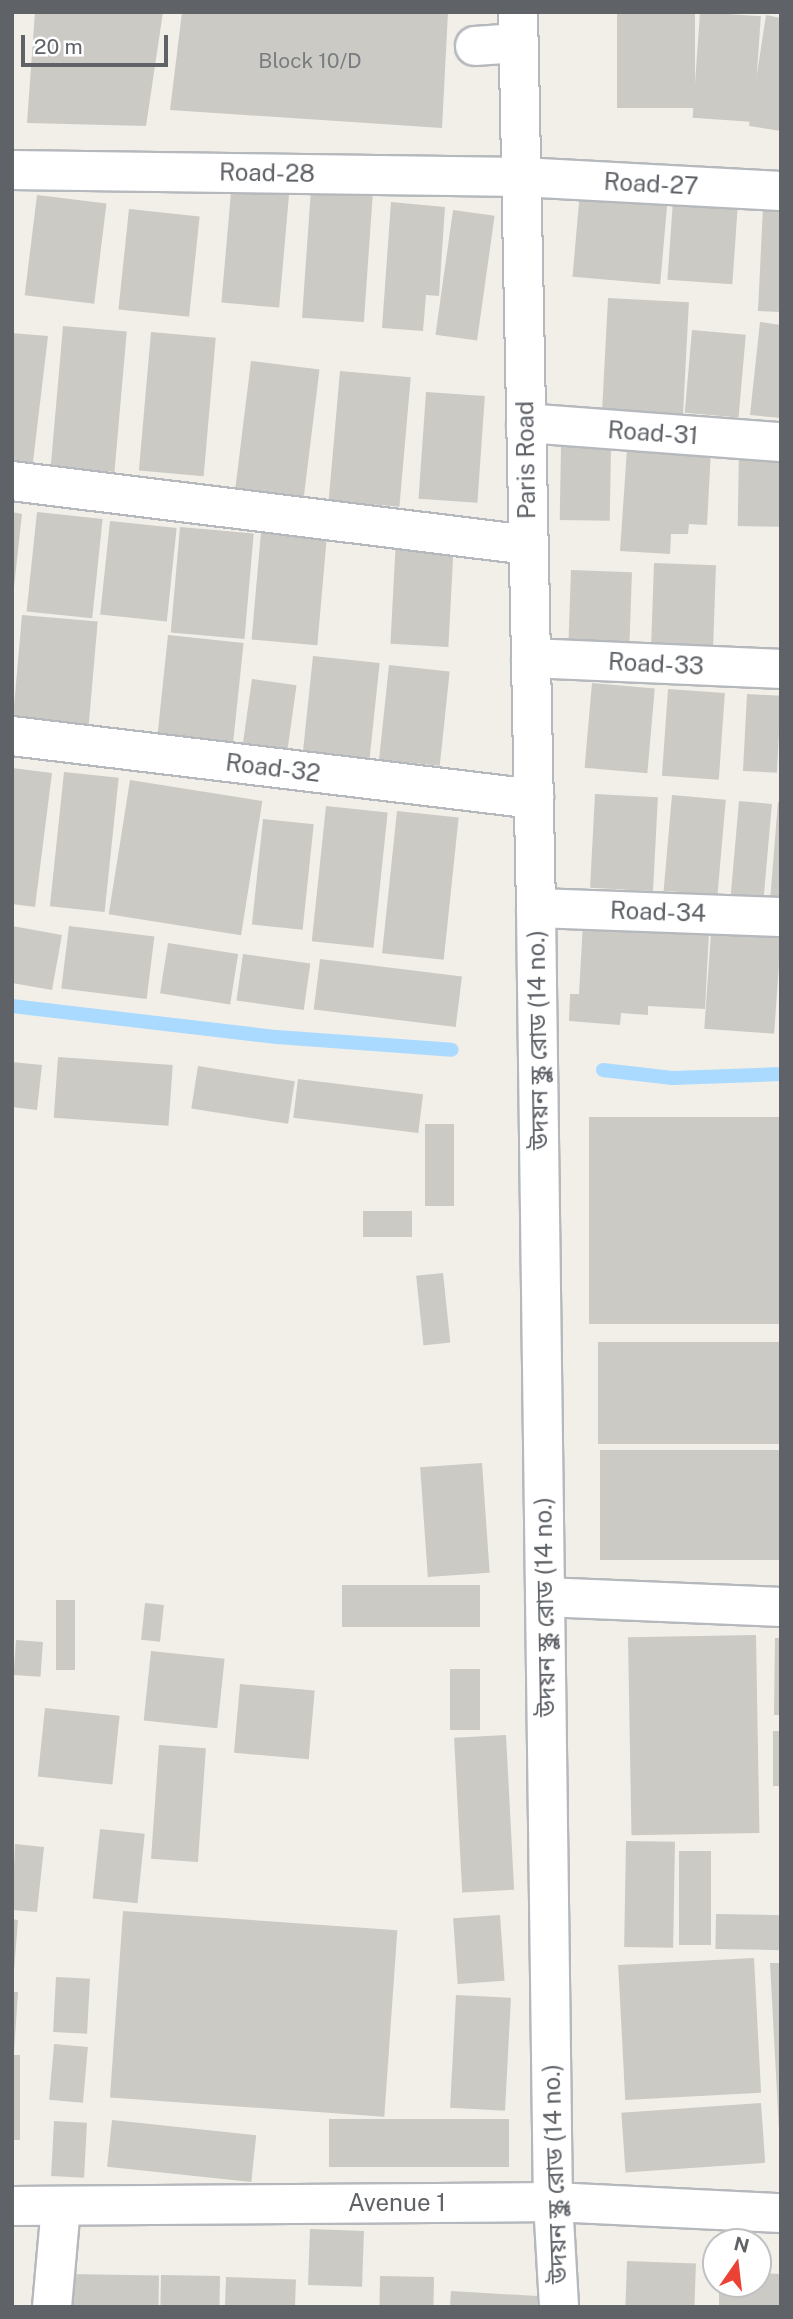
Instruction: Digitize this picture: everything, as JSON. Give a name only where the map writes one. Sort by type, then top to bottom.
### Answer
[{"type":"street","points":[[475,46],[518,28]]},
{"type":"street","name":"Paris Road","points":[[518,28],[536,908]]},
{"type":"street","name":"Road-28","points":[[12,170],[521,177]]},
{"type":"street","name":"Road-27","points":[[521,177],[781,191]]},
{"type":"street","name":"Road-31","points":[[526,423],[781,442]]},
{"type":"street","points":[[12,481],[528,545]]},
{"type":"street","name":"Road-33","points":[[531,658],[781,669]]},
{"type":"street","name":"Road-32","points":[[12,736],[534,799]]},
{"type":"street","name":"Road-34","points":[[536,908],[781,917]]},
{"type":"street","name":"উদয়ন স্কুল রোড (14 no.)","points":[[536,908],[553,2203],[559,2307]]},
{"type":"street","points":[[545,1597],[781,1607]]},
{"type":"street","name":"Avenue 1","points":[[12,2206],[553,2203],[781,2213]]},
{"type":"street","points":[[52,2307],[61,2206]]},
{"type":"building","points":[[35,12],[163,12],[146,126],[27,123]]},
{"type":"building","points":[[182,12],[448,12],[442,128],[170,110]]},
{"type":"building","points":[[617,12],[695,12],[695,108],[617,108]]},
{"type":"building","points":[[700,12],[761,16],[753,122],[693,118]]},
{"type":"building","points":[[766,15],[781,18],[781,131],[749,126]]},
{"type":"building","points":[[232,181],[290,186],[279,308],[221,303]]},
{"type":"building","points":[[674,186],[739,191],[732,284],[667,280]]},
{"type":"building","points":[[311,189],[373,193],[364,322],[302,318]]},
{"type":"building","points":[[580,191],[668,199],[660,284],[573,277]]},
{"type":"building","points":[[37,195],[106,204],[94,304],[25,295]]},
{"type":"building","points":[[391,202],[445,207],[439,296],[426,295],[423,331],[382,328]]},
{"type":"building","points":[[763,207],[781,208],[781,312],[758,311]]},
{"type":"building","points":[[129,209],[200,216],[189,317],[118,309]]},
{"type":"building","points":[[453,210],[495,216],[477,341],[435,335]]},
{"type":"building","points":[[608,298],[689,302],[683,419],[602,415]]},
{"type":"building","points":[[760,322],[781,325],[781,418],[750,415]]},
{"type":"building","points":[[63,326],[127,332],[114,472],[51,466]]},
{"type":"building","points":[[692,330],[746,335],[739,417],[685,413]]},
{"type":"building","points":[[151,332],[216,338],[204,476],[139,470]]},
{"type":"building","points":[[12,333],[48,336],[32,470],[12,469]]},
{"type":"building","points":[[251,361],[319,369],[304,496],[235,488]]},
{"type":"building","points":[[340,371],[411,377],[399,507],[329,501]]},
{"type":"building","points":[[426,392],[485,396],[477,503],[419,499]]},
{"type":"building","points":[[561,446],[611,447],[610,521],[560,520]]},
{"type":"building","points":[[627,449],[711,450],[707,525],[689,524],[688,534],[671,534],[670,554],[620,551]]},
{"type":"building","points":[[739,452],[781,453],[780,527],[738,526]]},
{"type":"building","points":[[12,512],[22,514],[14,587],[12,587]]},
{"type":"building","points":[[37,512],[103,519],[92,618],[27,611]]},
{"type":"building","points":[[110,521],[177,528],[167,621],[100,614]]},
{"type":"building","points":[[180,527],[254,533],[244,639],[171,633]]},
{"type":"building","points":[[261,532],[327,538],[317,645],[252,640]]},
{"type":"building","points":[[396,538],[454,541],[448,647],[390,644]]},
{"type":"building","points":[[654,563],[716,565],[713,649],[651,647]]},
{"type":"building","points":[[571,570],[632,572],[629,656],[568,654]]},
{"type":"building","points":[[22,615],[98,622],[88,728],[13,722]]},
{"type":"building","points":[[168,635],[244,643],[233,746],[157,738]]},
{"type":"building","points":[[313,656],[380,663],[369,763],[302,756]]},
{"type":"building","points":[[389,665],[450,671],[440,766],[379,759]]},
{"type":"building","points":[[252,679],[297,685],[287,757],[242,750]]},
{"type":"building","points":[[592,683],[655,688],[647,773],[585,768]]},
{"type":"building","points":[[668,689],[725,693],[719,780],[662,776]]},
{"type":"building","points":[[747,694],[781,696],[777,773],[743,771]]},
{"type":"building","points":[[12,768],[52,773],[35,907],[12,904]]},
{"type":"building","points":[[64,772],[119,778],[105,912],[50,906]]},
{"type":"building","points":[[130,780],[262,801],[241,935],[109,914]]},
{"type":"building","points":[[595,794],[658,797],[653,891],[590,888]]},
{"type":"building","points":[[672,795],[726,800],[717,895],[664,891]]},
{"type":"building","points":[[739,801],[772,804],[763,902],[730,900]]},
{"type":"building","points":[[778,802],[781,802],[781,902],[770,901]]},
{"type":"building","points":[[326,806],[388,812],[373,948],[312,941]]},
{"type":"building","points":[[397,811],[459,817],[444,960],[382,953]]},
{"type":"building","points":[[263,819],[314,824],[303,930],[252,924]]},
{"type":"building","points":[[583,923],[709,931],[705,1009],[648,1006],[648,1015],[621,1013],[620,1025],[569,1021],[570,994],[579,994]]},
{"type":"building","points":[[12,926],[62,935],[52,990],[12,983]]},
{"type":"building","points":[[69,926],[154,936],[147,999],[61,989]]},
{"type":"building","points":[[711,933],[781,938],[774,1034],[704,1029]]},
{"type":"building","points":[[168,943],[238,954],[230,1004],[160,993]]},
{"type":"building","points":[[243,954],[310,963],[304,1010],[236,1001]]},
{"type":"building","points":[[320,959],[462,976],[456,1027],[314,1010]]},
{"type":"building","points":[[58,1057],[173,1065],[168,1126],[54,1118]]},
{"type":"building","points":[[12,1062],[42,1065],[37,1110],[12,1107]]},
{"type":"building","points":[[198,1066],[295,1081],[288,1124],[191,1108]]},
{"type":"building","points":[[298,1079],[423,1094],[418,1133],[293,1118]]},
{"type":"building","points":[[589,1117],[781,1117],[781,1324],[589,1324]]},
{"type":"building","points":[[425,1124],[454,1124],[454,1206],[425,1206]]},
{"type":"building","points":[[363,1211],[412,1211],[412,1237],[363,1237]]},
{"type":"building","points":[[443,1273],[450,1343],[423,1345],[416,1276]]},
{"type":"building","points":[[598,1342],[781,1342],[781,1444],[598,1444]]},
{"type":"building","points":[[600,1450],[781,1450],[781,1560],[600,1560]]},
{"type":"building","points":[[482,1463],[490,1573],[428,1577],[420,1467]]},
{"type":"building","points":[[342,1585],[480,1585],[480,1627],[342,1627]]},
{"type":"building","points":[[56,1600],[75,1600],[75,1670],[56,1670]]},
{"type":"building","points":[[145,1603],[164,1605],[160,1642],[141,1640]]},
{"type":"building","points":[[756,1635],[759,1833],[631,1835],[628,1637]]},
{"type":"building","points":[[775,1638],[781,1638],[781,1715],[774,1715]]},
{"type":"building","points":[[16,1640],[43,1642],[40,1677],[14,1675]]},
{"type":"building","points":[[151,1651],[225,1659],[217,1728],[144,1721]]},
{"type":"building","points":[[450,1669],[480,1669],[480,1730],[450,1730]]},
{"type":"building","points":[[240,1684],[315,1691],[309,1759],[234,1753]]},
{"type":"building","points":[[45,1708],[120,1716],[112,1784],[38,1777]]},
{"type":"building","points":[[773,1731],[781,1731],[781,1786],[773,1786]]},
{"type":"building","points":[[506,1735],[514,1890],[462,1893],[454,1738]]},
{"type":"building","points":[[159,1745],[206,1748],[198,1862],[151,1859]]},
{"type":"building","points":[[100,1829],[145,1834],[137,1903],[93,1899]]},
{"type":"building","points":[[626,1841],[675,1842],[673,1948],[624,1947]]},
{"type":"building","points":[[15,1844],[44,1847],[37,1912],[12,1910]]},
{"type":"building","points":[[679,1851],[711,1851],[711,1945],[679,1945]]},
{"type":"building","points":[[123,1911],[397,1930],[384,2117],[110,2098]]},
{"type":"building","points":[[716,1914],[781,1915],[780,1950],[715,1949]]},
{"type":"building","points":[[500,1915],[505,1981],[458,1984],[453,1918]]},
{"type":"building","points":[[12,1919],[18,1920],[14,1971],[12,1971]]},
{"type":"building","points":[[754,1958],[761,2093],[625,2100],[618,1965]]},
{"type":"building","points":[[770,1963],[781,1963],[781,2131],[779,2131]]},
{"type":"building","points":[[56,1977],[90,1979],[87,2034],[53,2032]]},
{"type":"building","points":[[12,1992],[18,1992],[14,2052],[12,2051]]},
{"type":"building","points":[[456,1995],[511,1998],[505,2111],[450,2108]]},
{"type":"building","points":[[54,2044],[88,2047],[83,2103],[49,2100]]},
{"type":"building","points":[[12,2055],[20,2055],[20,2140],[12,2140]]},
{"type":"building","points":[[761,2103],[765,2163],[626,2173],[621,2113]]},
{"type":"building","points":[[329,2119],[509,2119],[509,2167],[329,2167]]},
{"type":"building","points":[[112,2120],[256,2135],[251,2182],[107,2167]]},
{"type":"building","points":[[54,2121],[87,2123],[84,2178],[51,2176]]},
{"type":"building","points":[[310,2229],[364,2231],[362,2287],[308,2285]]},
{"type":"building","points":[[627,2261],[696,2263],[694,2307],[625,2307]]},
{"type":"building","points":[[69,2274],[159,2276],[158,2307],[68,2307]]},
{"type":"building","points":[[772,2274],[781,2274],[781,2307],[719,2307],[719,2298],[772,2298]]},
{"type":"building","points":[[161,2275],[220,2276],[219,2307],[160,2307]]},
{"type":"building","points":[[380,2276],[434,2277],[433,2307],[379,2307]]},
{"type":"building","points":[[226,2277],[296,2279],[295,2307],[225,2307]]},
{"type":"building","points":[[451,2291],[537,2296],[537,2307],[450,2307]]},
{"type":"waterway","points":[[12,1006],[277,1037],[452,1050]]},
{"type":"waterway","points":[[603,1070],[673,1078],[781,1074]]}]
